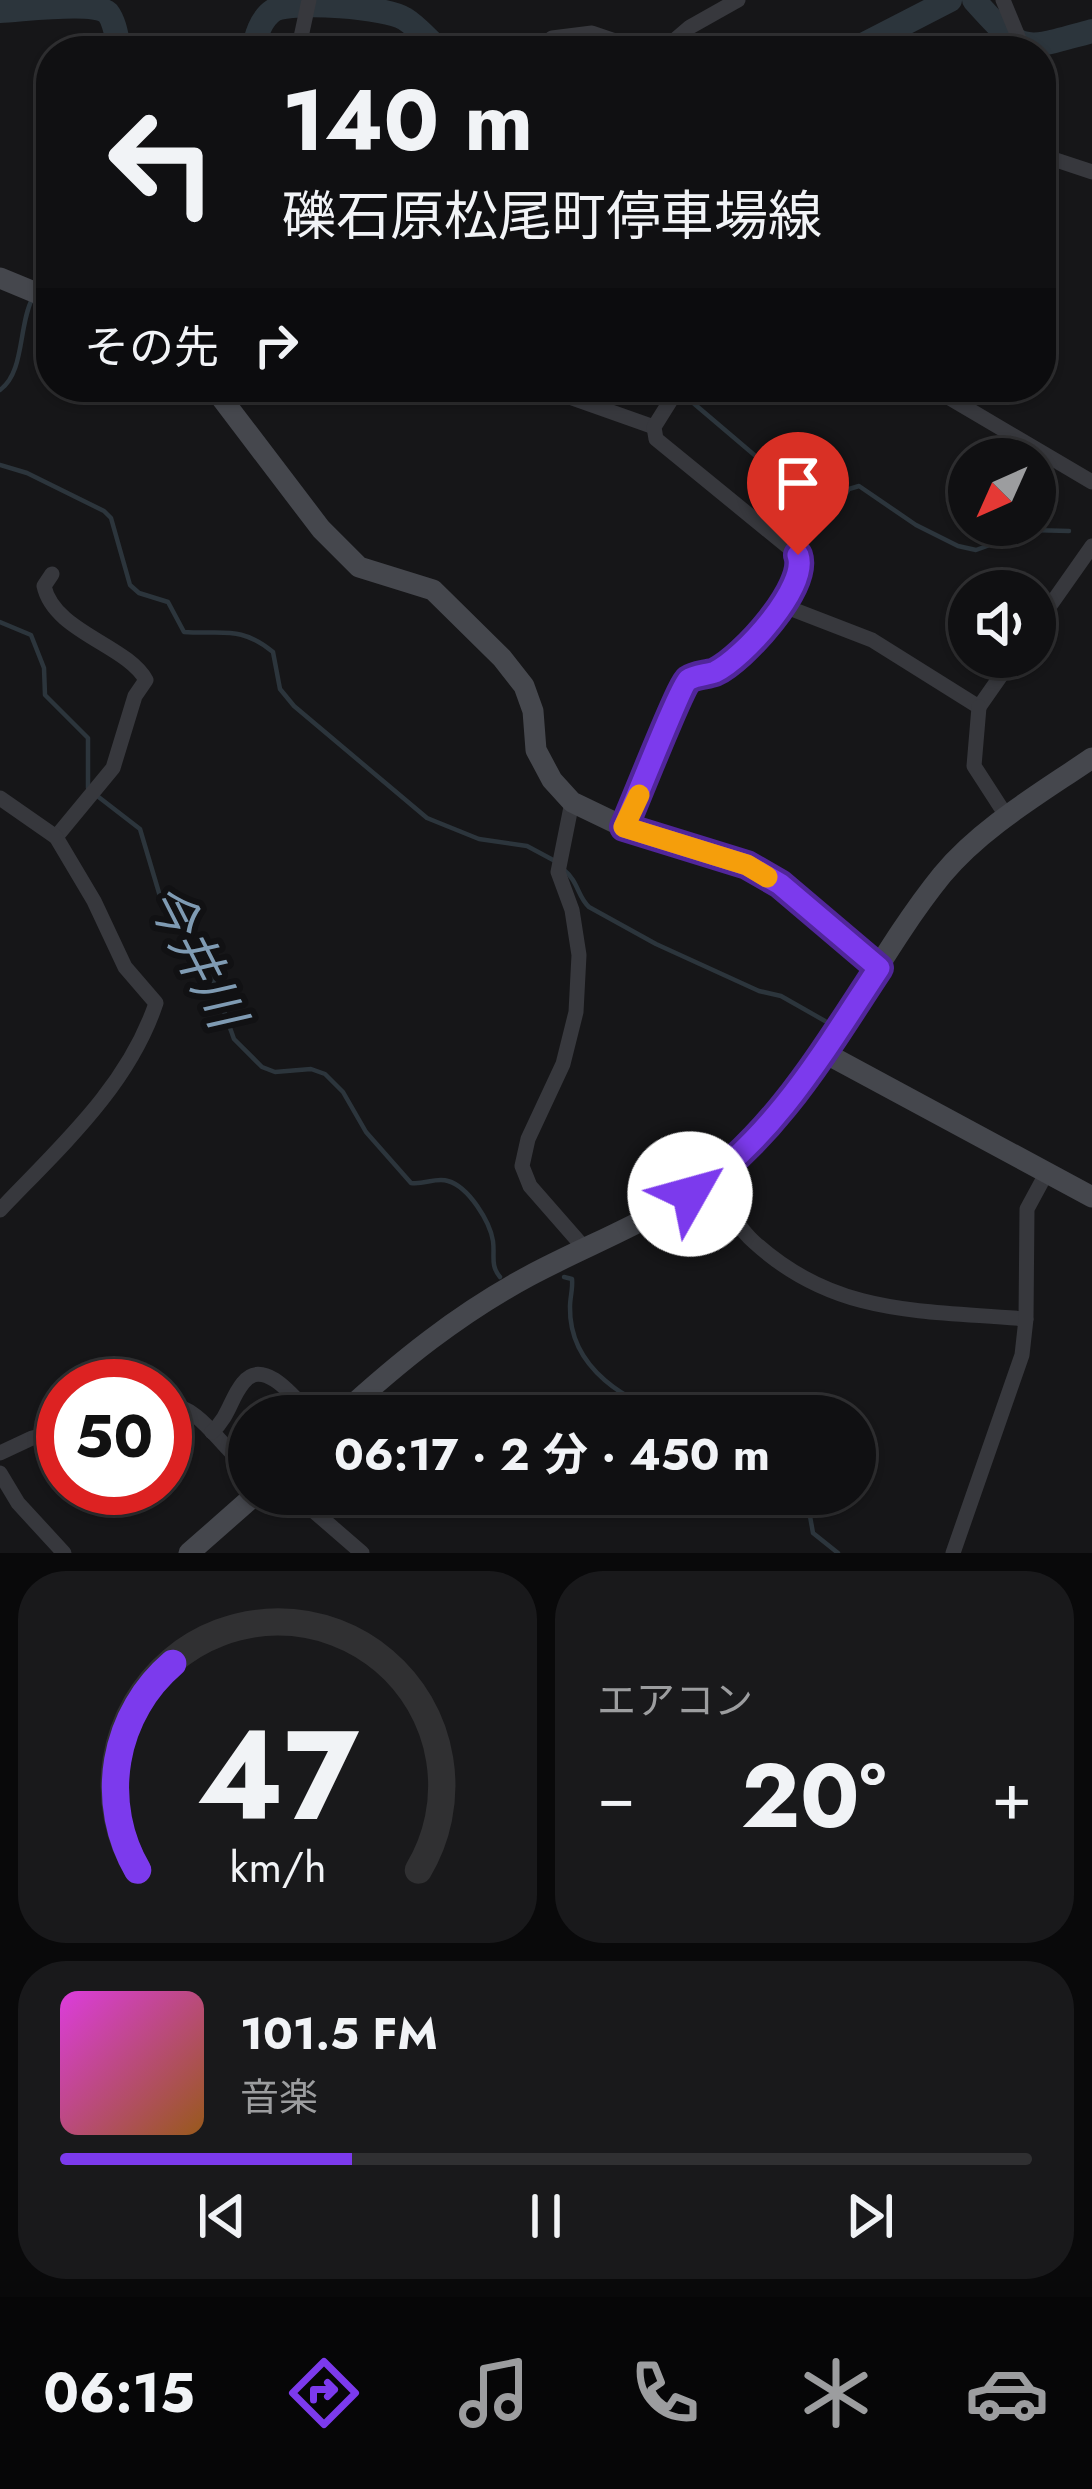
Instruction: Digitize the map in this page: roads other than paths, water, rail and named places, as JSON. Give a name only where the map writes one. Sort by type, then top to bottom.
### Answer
[{"type":"main road","points":[[0,278],[36,293]]},
{"type":"main road","points":[[230,402],[321,530],[358,567],[434,590],[502,658],[524,686],[533,711],[536,750],[552,780],[572,802],[624,827],[747,865],[780,884],[879,968]]},
{"type":"main road","points":[[362,1395],[401,1359],[461,1316],[531,1274],[670,1208],[710,1180],[767,1129],[945,872],[1006,817],[1092,758]]},
{"type":"main road","points":[[823,1052],[1092,1197]]},
{"type":"main road","points":[[189,1553],[232,1515]]},
{"type":"street","points":[[680,36],[738,0]]},
{"type":"street","points":[[1003,0],[1019,36]]},
{"type":"street","points":[[302,36],[309,4]]},
{"type":"street","points":[[568,36],[601,36]]},
{"type":"street","points":[[1056,160],[1092,172]]},
{"type":"street","points":[[583,402],[654,427],[661,445],[798,555],[801,566],[784,606],[743,650],[717,671],[688,680],[674,699],[668,728],[624,827]]},
{"type":"street","points":[[654,427],[670,402]]},
{"type":"street","points":[[956,402],[1092,482]]},
{"type":"street","points":[[1056,597],[1092,546]]},
{"type":"street","points":[[52,574],[44,586],[45,595],[96,643],[145,676],[113,768],[56,837]]},
{"type":"street","points":[[784,606],[872,640],[979,707]]},
{"type":"street","points":[[999,678],[979,707],[974,766],[1006,817]]},
{"type":"street","points":[[0,798],[56,837],[125,967],[156,1003],[131,1062],[64,1145],[0,1210]]},
{"type":"street","points":[[572,802],[558,864],[579,955],[576,1012],[563,1064],[522,1166],[530,1186],[586,1250]]},
{"type":"street","points":[[953,1553],[1022,1355],[1028,1209],[1047,1172]]},
{"type":"street","points":[[710,1180],[751,1240],[806,1280],[847,1300],[1026,1318]]},
{"type":"street","points":[[237,1395],[253,1375],[268,1376],[290,1395]]},
{"type":"street","points":[[192,1413],[228,1448]]},
{"type":"street","points":[[212,1432],[228,1414]]},
{"type":"street","points":[[0,1453],[36,1437]]},
{"type":"street","points":[[0,1472],[18,1503],[64,1553]]},
{"type":"street","points":[[319,1515],[362,1553]]},
{"type":"waterway","points":[[880,36],[950,0]]},
{"type":"waterway","points":[[974,0],[1011,36]]},
{"type":"waterway","points":[[257,36],[274,10],[319,5],[395,15],[425,36]]},
{"type":"waterway","points":[[0,11],[100,9],[108,13],[117,36]]},
{"type":"waterway","points":[[1056,41],[1092,31]]},
{"type":"waterway","points":[[0,390],[14,372],[33,297]]},
{"type":"waterway","points":[[692,402],[828,513],[849,489],[859,486],[916,525],[976,550],[1031,530],[1069,531]]},
{"type":"waterway","points":[[0,465],[27,473],[104,511],[111,518],[130,585],[139,593],[168,602],[184,632],[241,635],[273,652],[280,689],[294,706],[427,818],[479,839],[527,846],[555,861]]},
{"type":"waterway","name":"今井川","points":[[0,622],[31,635],[44,668],[45,695],[88,738],[88,788]]},
{"type":"waterway","name":"今井川","points":[[96,795],[140,829],[165,913],[198,939],[234,1039],[262,1067],[325,1074],[343,1092],[366,1132],[411,1183],[443,1180],[463,1190],[488,1224],[500,1277]]},
{"type":"waterway","points":[[563,869],[589,907],[656,944],[759,991],[781,996],[825,1021]]},
{"type":"waterway","name":"今井川","points":[[564,1277],[572,1279],[572,1329],[579,1348],[590,1365],[626,1395]]},
{"type":"waterway","name":"今井川","points":[[810,1515],[813,1533],[838,1553]]}]
